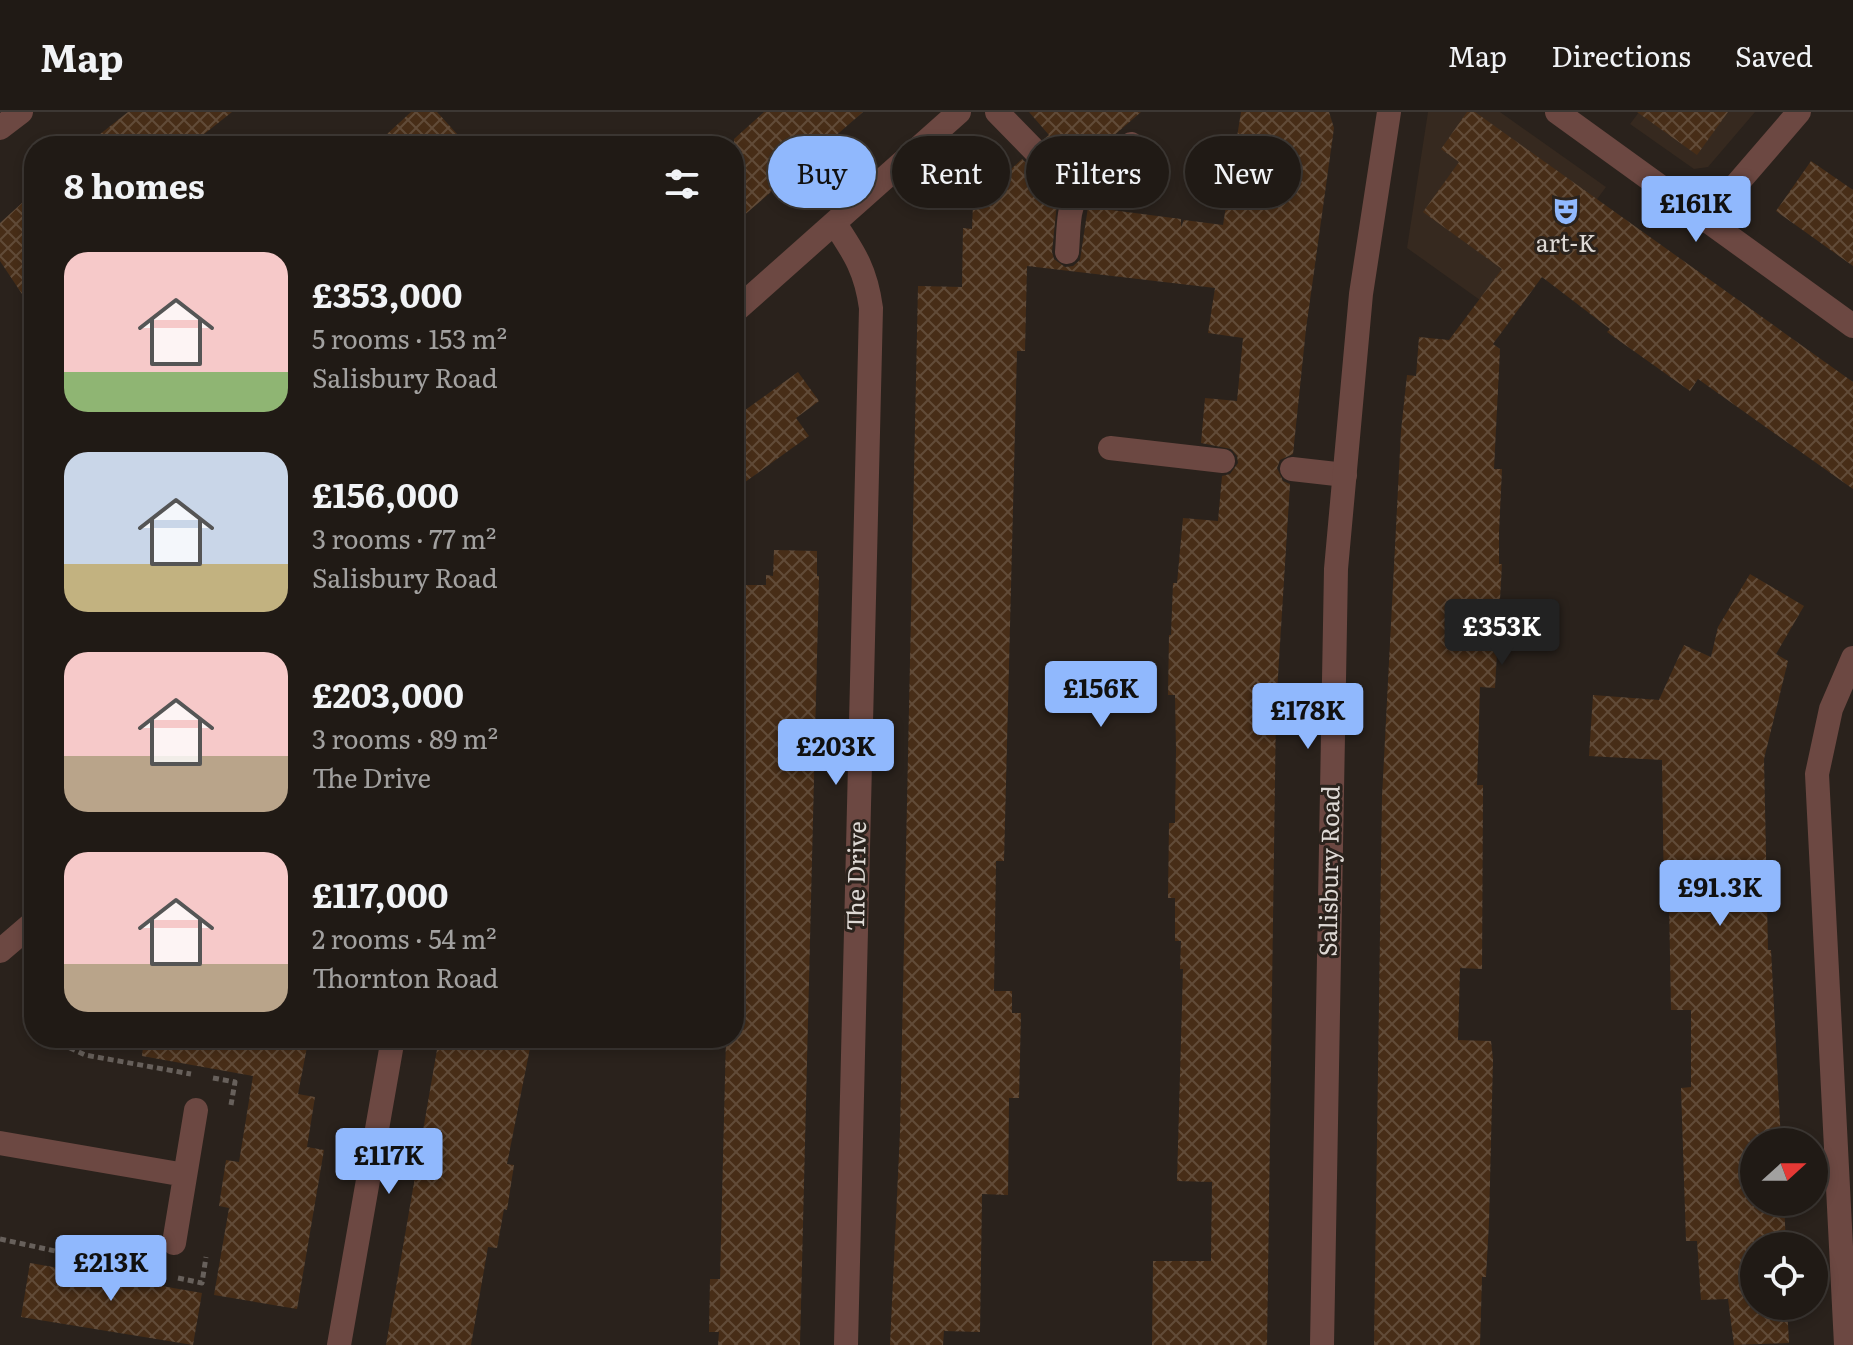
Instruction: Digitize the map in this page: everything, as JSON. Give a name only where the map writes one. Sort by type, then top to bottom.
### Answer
[{"type":"street","points":[[0,128],[21,112]]},
{"type":"street","points":[[744,303],[959,112]]},
{"type":"street","points":[[997,112],[1026,142]]},
{"type":"street","name":"Salisbury Road","points":[[1322,1345],[1336,569],[1361,294],[1389,112]]},
{"type":"street","points":[[1557,112],[1853,326]]},
{"type":"street","points":[[1705,221],[1799,112]]},
{"type":"street","points":[[1067,252],[1072,208]]},
{"type":"street","name":"The Drive","points":[[835,224],[857,255],[867,279],[871,308],[846,1345]]},
{"type":"street","points":[[1110,448],[1223,461]]},
{"type":"street","points":[[1292,469],[1345,475]]},
{"type":"street","points":[[1846,1345],[1817,774],[1831,709],[1853,658]]},
{"type":"street","points":[[0,951],[24,931]]},
{"type":"street","points":[[339,1345],[391,1048]]},
{"type":"street","points":[[174,1243],[196,1110]]},
{"type":"street","points":[[0,1143],[185,1175]]},
{"type":"shaded area","points":[[1428,112],[1500,112],[1606,187],[1508,320],[1407,248]]},
{"type":"shaded area","points":[[1639,112],[1755,112],[1708,167],[1694,169],[1630,124]]},
{"type":"building","points":[[128,112],[232,112],[202,136],[98,136]]},
{"type":"building","points":[[411,112],[437,112],[459,136],[385,136]]},
{"type":"building","points":[[764,112],[863,112],[835,136],[768,136],[768,194],[744,215],[744,136],[737,136]]},
{"type":"building","points":[[1029,112],[1141,112],[1113,136],[1049,135]]},
{"type":"building","points":[[1241,112],[1329,112],[1334,128],[1306,329],[1293,454],[1280,460],[1277,468],[1283,481],[1290,484],[1276,708],[1267,1345],[1152,1345],[1153,1261],[1211,1261],[1212,1182],[1177,1181],[1183,969],[1180,969],[1181,941],[1175,941],[1175,898],[1168,898],[1169,823],[1175,823],[1176,750],[1175,695],[1168,695],[1169,635],[1183,518],[1218,521],[1222,476],[1230,474],[1238,463],[1231,449],[1201,443],[1205,398],[1237,401],[1243,338],[1208,333],[1215,288],[1027,266],[1025,351],[1017,351],[1004,861],[996,861],[994,991],[1012,991],[1012,1013],[1021,1013],[1019,1098],[1009,1098],[1008,1195],[982,1194],[980,1332],[944,1331],[943,1345],[890,1345],[900,1132],[918,286],[962,287],[963,228],[972,229],[973,208],[1010,208],[1010,170],[1022,159],[1026,163],[1026,208],[1056,208],[1052,252],[1054,259],[1065,267],[1073,266],[1080,260],[1088,208],[1181,219],[1181,227],[1184,220],[1223,225],[1226,208],[1301,208],[1301,136],[1237,136]]},
{"type":"building","points":[[1467,112],[1475,112],[1853,382],[1853,489],[1698,379],[1690,391],[1607,332],[1610,329],[1542,277],[1493,344],[1500,349],[1494,469],[1502,469],[1499,564],[1502,564],[1495,688],[1480,687],[1477,785],[1483,785],[1482,969],[1460,968],[1458,1040],[1491,1041],[1493,1059],[1489,1222],[1486,1277],[1482,1277],[1480,1345],[1374,1345],[1382,797],[1401,431],[1407,375],[1416,376],[1419,337],[1449,340],[1502,269],[1423,212],[1459,162],[1441,149]]},
{"type":"building","points":[[1637,112],[1728,112],[1697,155]]},
{"type":"building","points":[[1811,161],[1853,190],[1853,266],[1776,211]]},
{"type":"building","points":[[24,201],[24,297],[0,261],[0,223]]},
{"type":"building","points":[[798,372],[819,401],[796,418],[809,436],[744,483],[744,411]]},
{"type":"building","points":[[774,550],[817,551],[819,576],[800,1345],[718,1345],[719,1332],[709,1332],[710,1279],[720,1279],[726,1048],[744,1048],[744,585],[766,585],[766,575],[773,576]]},
{"type":"building","points":[[1750,574],[1804,606],[1776,654],[1788,661],[1764,759],[1768,950],[1771,950],[1780,1128],[1740,1128],[1740,1216],[1785,1216],[1785,1232],[1740,1232],[1740,1320],[1788,1320],[1789,1343],[1734,1345],[1728,1299],[1701,1300],[1697,1241],[1686,1241],[1681,1088],[1691,1087],[1691,1010],[1671,1010],[1669,901],[1664,901],[1662,760],[1589,756],[1593,695],[1659,700],[1684,645],[1711,657],[1718,627]]},
{"type":"building","points":[[143,1048],[307,1048],[298,1094],[315,1097],[307,1147],[324,1150],[297,1309],[214,1295],[229,1208],[219,1206],[226,1160],[239,1162],[253,1076],[142,1056]]},
{"type":"building","points":[[437,1048],[530,1048],[507,1164],[514,1165],[507,1210],[504,1209],[497,1248],[488,1247],[471,1345],[386,1345]]},
{"type":"building","points":[[30,1263],[82,1272],[84,1267],[150,1278],[150,1284],[202,1293],[193,1345],[21,1317]]},
{"type":"place","name":"art-K","points":[[1566,211]]}]
